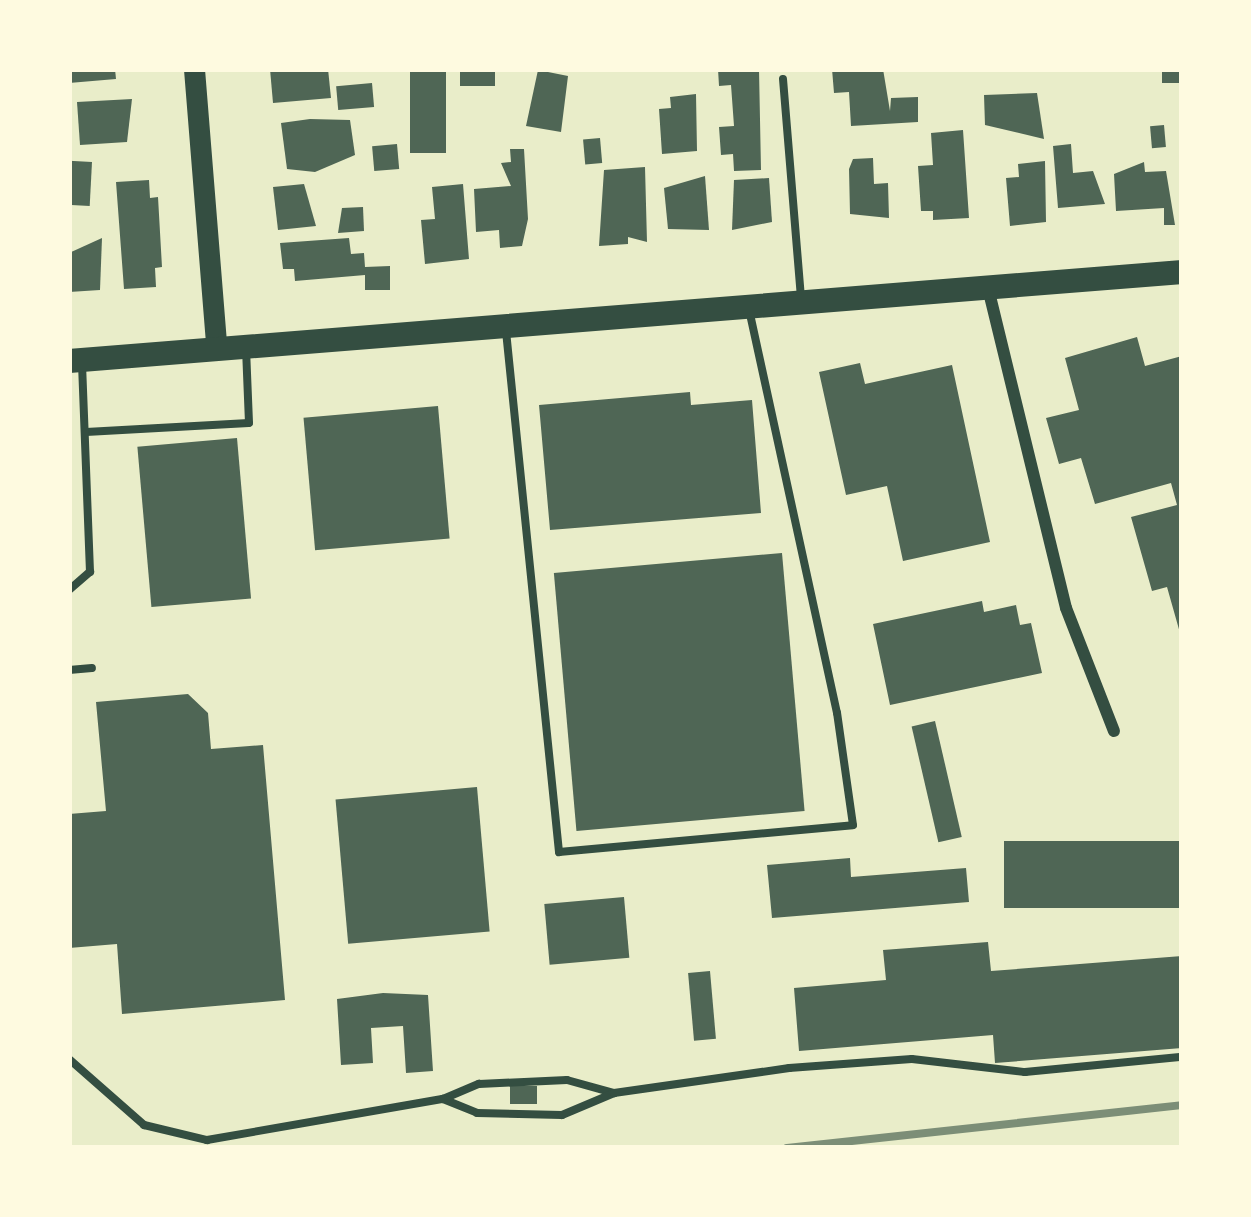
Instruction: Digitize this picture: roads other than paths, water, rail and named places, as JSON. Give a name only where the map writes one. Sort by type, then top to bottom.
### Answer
[{"type":"main road","points":[[75,360],[246,342],[1182,272]]},
{"type":"street","points":[[194,69],[216,345]]},
{"type":"street","points":[[988,288],[1066,608],[1114,731]]},
{"type":"lane","points":[[783,79],[802,302]]},
{"type":"lane","points":[[505,324],[559,852],[853,825],[837,713],[749,306]]},
{"type":"lane","points":[[86,432],[249,423],[246,342]]},
{"type":"lane","points":[[72,590],[90,572],[86,432],[75,360]]},
{"type":"lane","points":[[69,670],[92,668]]},
{"type":"lane","points":[[443,1099],[511,1117],[562,1115],[614,1093],[912,1059],[1025,1072],[1182,1057]]},
{"type":"lane","points":[[69,1059],[145,1125],[207,1139],[443,1099],[478,1084],[567,1080],[614,1093]]},
{"type":"railway","points":[[787,1148],[1182,1105]]}]
